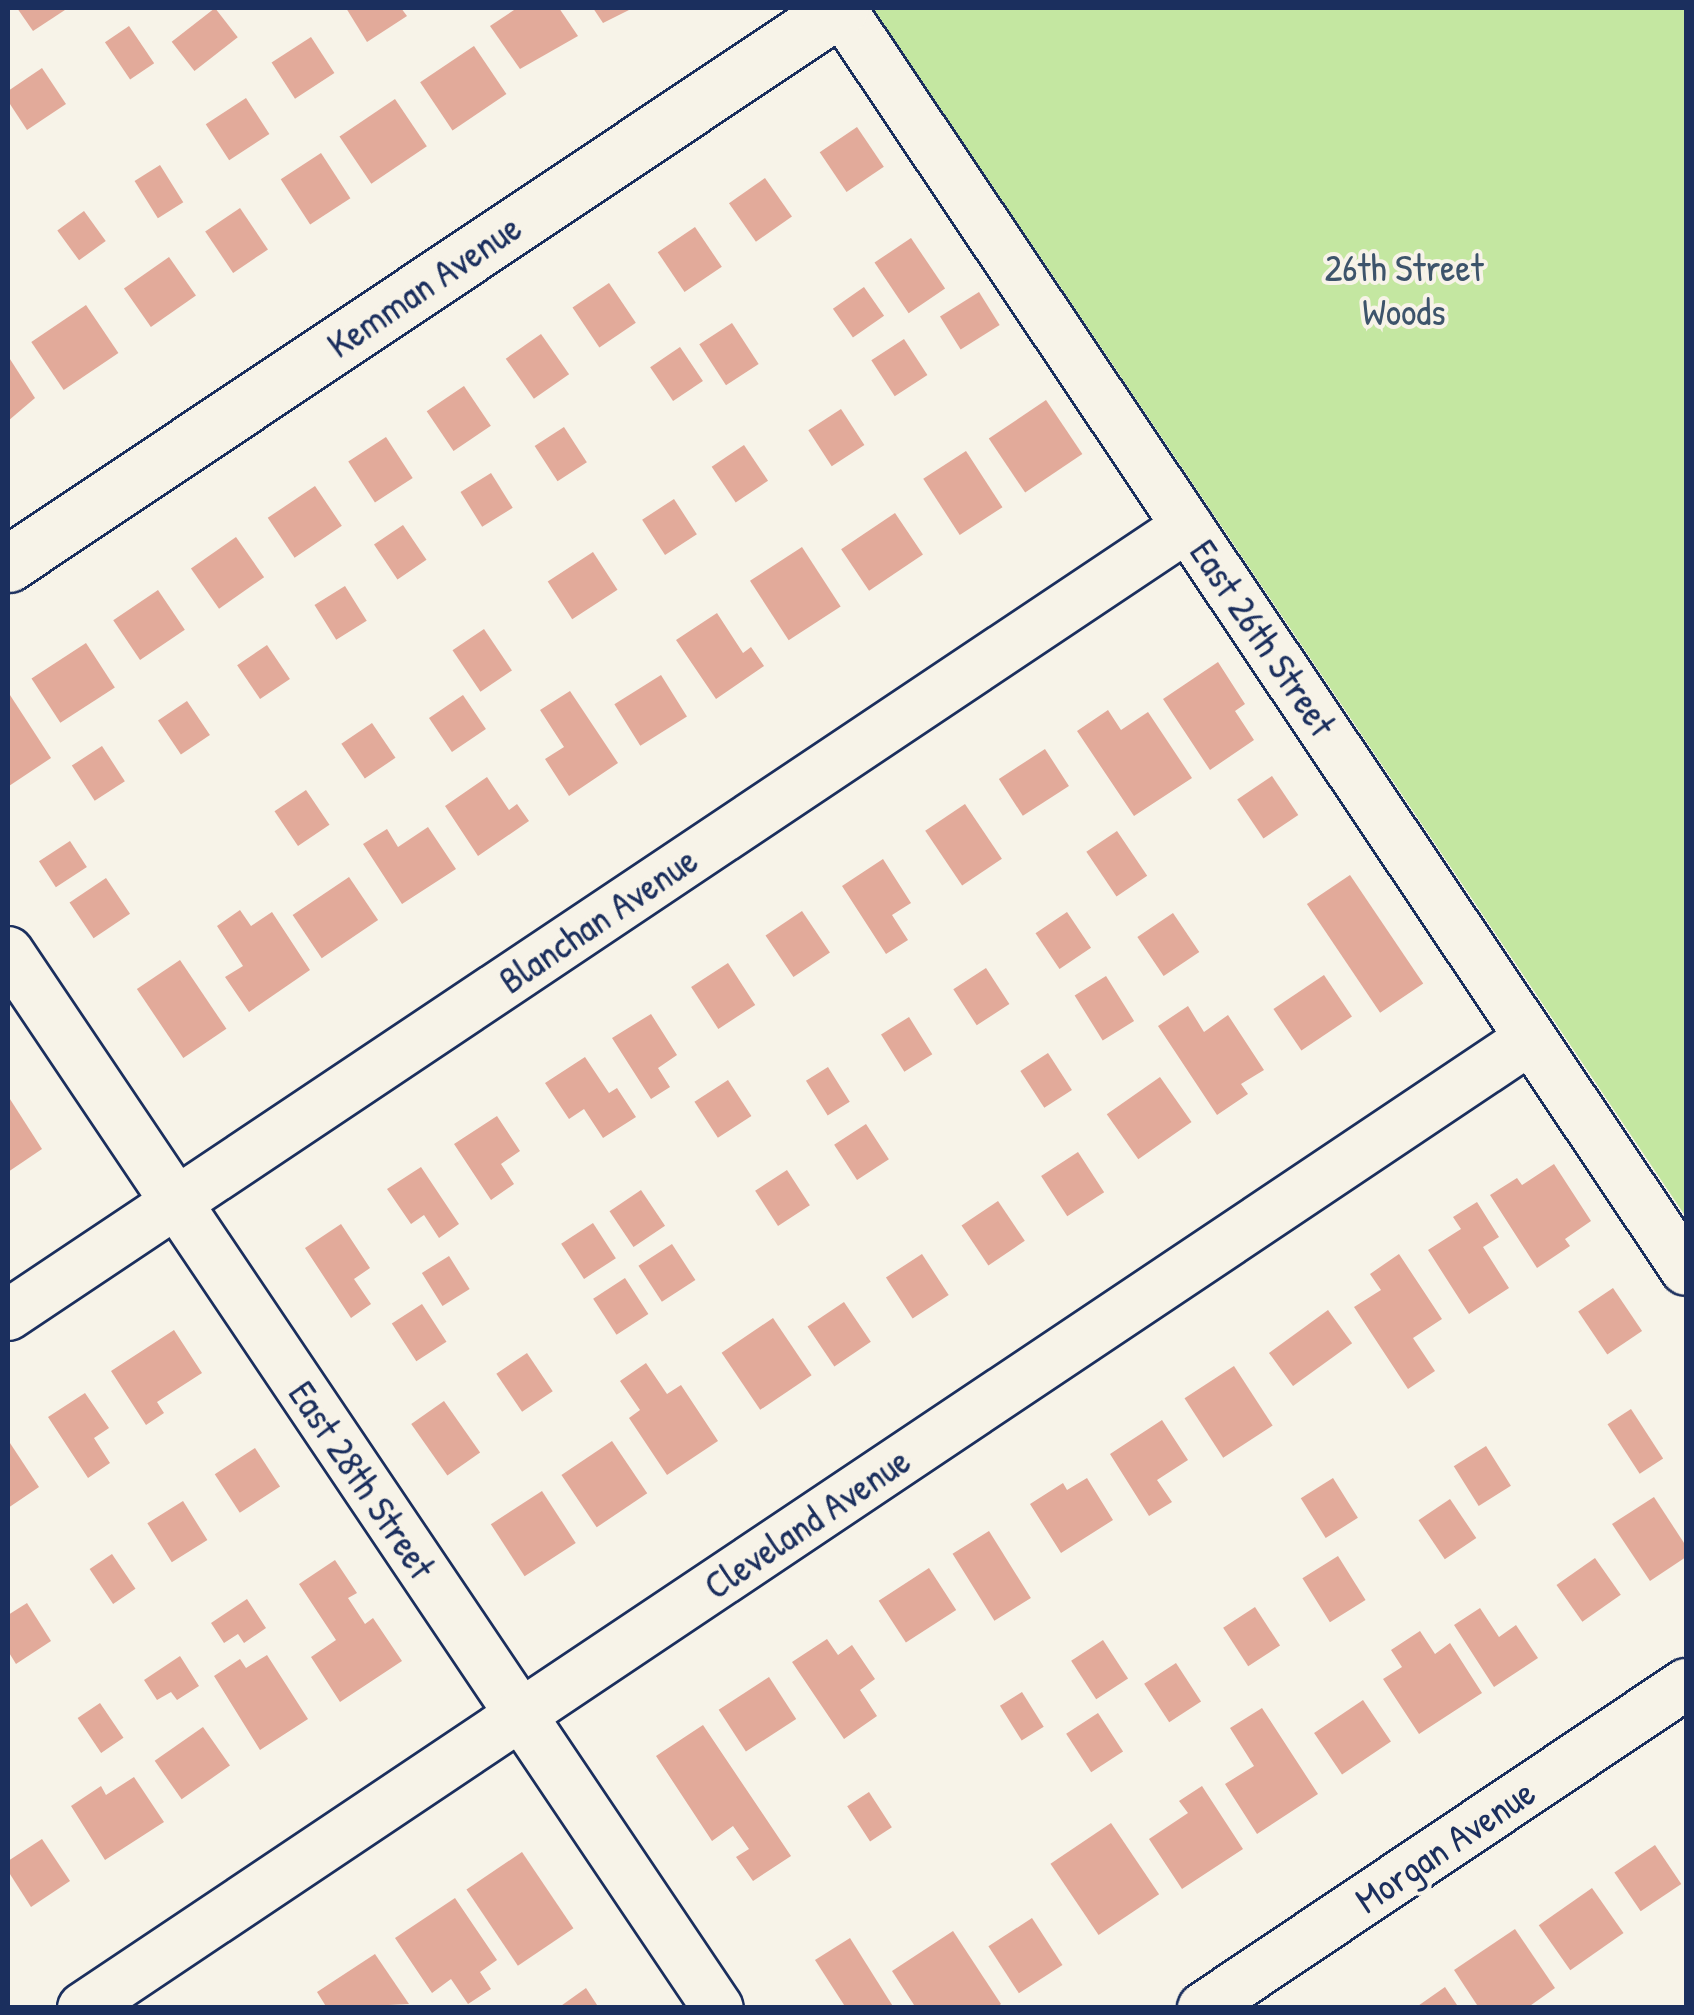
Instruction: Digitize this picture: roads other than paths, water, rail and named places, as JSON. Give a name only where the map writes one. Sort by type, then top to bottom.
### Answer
[{"type":"street","name":"East 26th Street","points":[[840,8],[1686,1270]]},
{"type":"street","name":"Kemman Avenue","points":[[8,564],[840,8]]},
{"type":"street","name":"Blanchan Avenue","points":[[8,1315],[1188,526]]},
{"type":"street","name":"East 28th Street","points":[[8,952],[718,2008]]},
{"type":"street","name":"Cleveland Avenue","points":[[83,2008],[1530,1039]]},
{"type":"street","name":"Morgan Avenue","points":[[1203,2008],[1686,1684]]},
{"type":"park label","name":"26th Street Woods","points":[[1404,290]]}]
